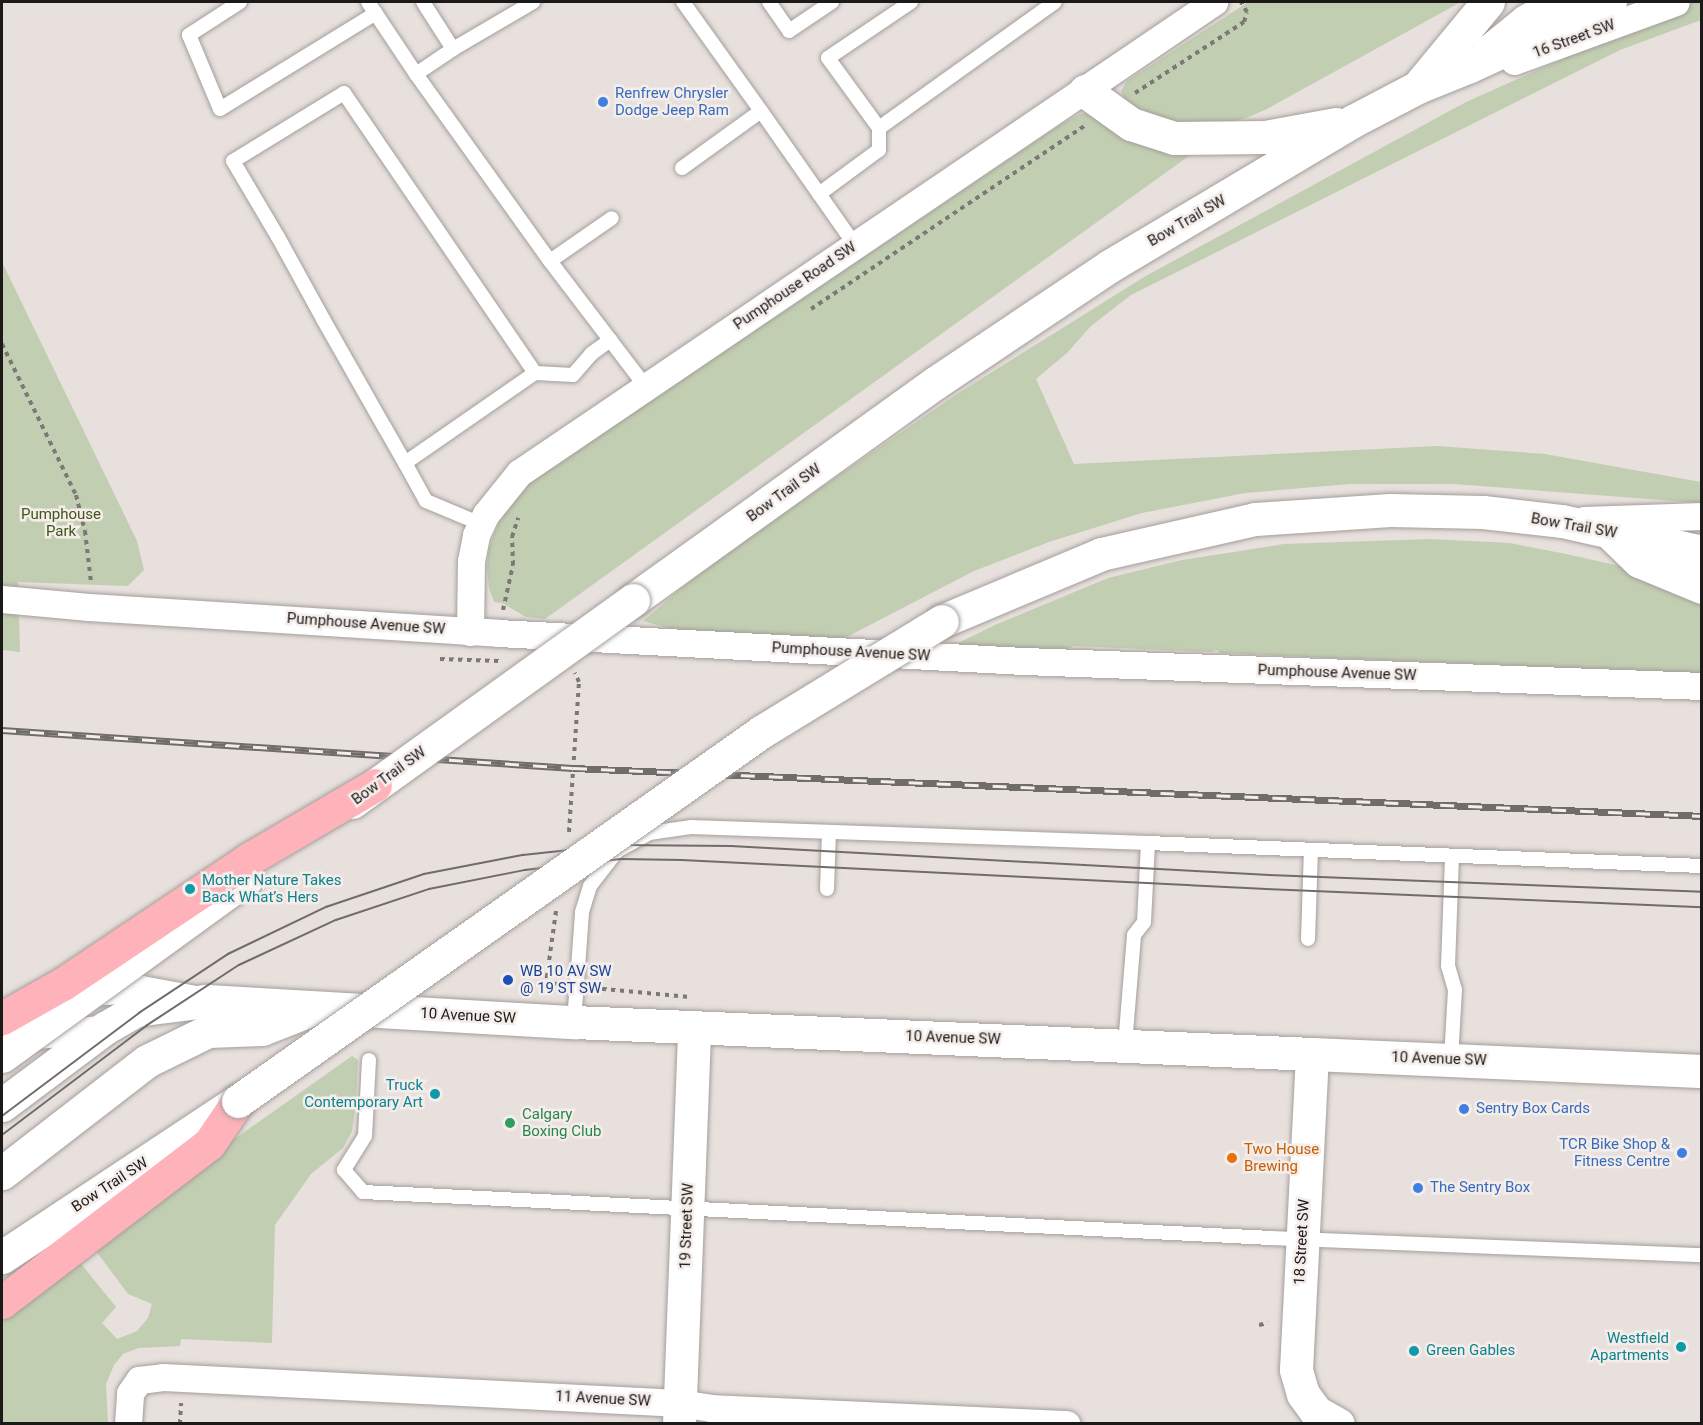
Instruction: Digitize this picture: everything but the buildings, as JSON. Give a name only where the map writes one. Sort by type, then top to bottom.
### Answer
[{"type":"highway","points":[[6,1038],[63,983],[249,860],[375,785]]},
{"type":"highway","points":[[2,1302],[209,1144],[238,1101]]},
{"type":"main road","points":[[1418,87],[1488,2]]},
{"type":"main road","points":[[1470,66],[1526,21],[1560,2]]},
{"type":"main road","name":"Bow Trail SW","points":[[375,785],[935,383],[1108,267],[1353,121],[1418,87],[1470,66],[1610,2]]},
{"type":"main road","points":[[1090,105],[1131,124],[1174,138],[1265,137],[1353,121]]},
{"type":"main road","name":"Bow Trail SW","points":[[2,1257],[238,1101],[761,732],[942,621],[1101,554],[1255,519],[1390,510],[1483,512],[1562,521],[1701,552]]},
{"type":"main road","points":[[1609,531],[1639,561],[1701,587]]},
{"type":"main road","name":"10 Avenue SW","points":[[14,1097],[105,1028],[136,1010],[206,1001],[574,1022],[693,1012],[1125,1045],[1701,1071]]},
{"type":"main road","points":[[147,1061],[159,1045],[166,1028],[156,1006]]},
{"type":"main road","points":[[2,1173],[147,1061],[208,1031],[262,1029],[317,1007]]},
{"type":"main road","name":"19 Street SW","points":[[680,1413],[693,1012]]},
{"type":"main road","points":[[6,1038],[32,1066],[14,1097]]},
{"type":"main road","name":"18 Street SW","points":[[1312,1054],[1296,1370],[1303,1394],[1322,1420]]},
{"type":"street","name":"Pumphouse Road SW","points":[[470,632],[471,561],[481,524],[501,493],[519,473],[855,245],[1090,105],[1214,2]]},
{"type":"street","name":"16 Street SW","points":[[1470,66],[1512,62],[1676,2]]},
{"type":"street","points":[[1562,521],[1650,515],[1701,516]]},
{"type":"street","name":"Pumphouse Avenue SW","points":[[2,599],[89,608],[470,632],[1024,661],[1701,686]]},
{"type":"street","points":[[2,999],[156,1006]]},
{"type":"street","points":[[6,1038],[105,1028]]},
{"type":"street","name":"11 Avenue SW","points":[[128,1424],[130,1393],[139,1380],[163,1377],[680,1413],[711,1408],[1067,1424]]},
{"type":"lane","points":[[240,2],[189,36],[220,109],[372,7],[416,74],[550,261],[646,387]]},
{"type":"lane","points":[[423,2],[453,49]]},
{"type":"lane","points":[[416,74],[453,49],[533,2]]},
{"type":"lane","points":[[683,2],[855,245]]},
{"type":"lane","points":[[769,2],[789,31],[832,2]]},
{"type":"lane","points":[[819,194],[879,150],[879,128],[828,58],[911,2]]},
{"type":"lane","points":[[879,128],[1055,2]]},
{"type":"lane","points":[[481,524],[426,501],[233,161],[344,93],[535,373]]},
{"type":"lane","points":[[682,168],[761,111]]},
{"type":"lane","points":[[550,261],[612,218]]},
{"type":"lane","points":[[405,463],[535,373],[573,375],[591,354],[610,340]]},
{"type":"lane","points":[[574,1022],[582,912],[590,886],[617,851],[649,833],[691,827],[1701,866]]},
{"type":"lane","points":[[827,889],[829,832]]},
{"type":"lane","points":[[1125,1045],[1134,935],[1144,922],[1148,843]]},
{"type":"lane","points":[[1308,939],[1311,850]]},
{"type":"lane","points":[[1451,1059],[1455,990],[1448,966],[1452,855]]},
{"type":"lane","points":[[369,1060],[364,1136],[344,1170],[363,1192],[1303,1239],[1701,1255]]},
{"type":"path","points":[[1126,100],[1244,22],[1247,12],[1241,2]]},
{"type":"path","points":[[807,311],[1090,105]]},
{"type":"path","points":[[2,344],[76,495],[85,531],[91,583],[89,608]]},
{"type":"path","points":[[502,610],[513,565],[515,523],[520,514]]},
{"type":"path","points":[[568,839],[579,682],[572,667]]},
{"type":"path","points":[[558,905],[546,983],[576,986],[693,1012]]},
{"type":"path","points":[[1259,1325],[1268,1325],[1268,1319]]},
{"type":"path","points":[[180,1424],[181,1402]]},
{"type":"green space","points":[[1248,2],[1461,2],[1267,109],[1246,118],[1218,125],[1218,121],[1193,123],[1164,119],[1129,109],[1121,91],[1127,81]]},
{"type":"green space","points":[[1691,2],[1701,2],[1701,20],[1620,50],[1131,295],[1091,326],[1067,353],[1036,379],[1074,464],[1437,446],[1545,454],[1701,482],[1701,503],[1454,484],[1350,484],[1245,493],[1142,513],[1049,542],[974,571],[841,640],[678,631],[643,621],[710,564],[957,394],[1144,277],[1466,102]]},
{"type":"green space","points":[[1087,113],[1193,153],[545,619],[526,617],[502,603],[494,602],[489,588],[487,567],[489,548],[499,522],[515,497],[530,482],[1058,126],[1080,114]]},
{"type":"green space","name":"Pumphouse Park","points":[[2,262],[137,541],[144,570],[128,586],[18,582],[20,652],[2,650]]},
{"type":"green space","points":[[1430,539],[1510,543],[1566,554],[1624,567],[1701,596],[1701,674],[1220,653],[1217,650],[1211,652],[1074,646],[1061,652],[948,648],[995,625],[1108,578],[1182,560],[1284,544]]},
{"type":"green space","points":[[352,1056],[358,1060],[352,1131],[343,1148],[311,1174],[275,1225],[272,1343],[181,1339],[180,1346],[139,1348],[123,1354],[114,1365],[106,1384],[108,1423],[2,1424],[2,1320],[78,1260],[116,1307],[102,1323],[117,1339],[137,1331],[148,1318],[152,1304],[128,1294],[93,1247],[175,1181]]},
{"type":"tram line","points":[[2,1116],[139,1013],[228,954],[326,907],[424,874],[523,855],[617,845],[731,846],[1269,875],[1702,892]]},
{"type":"tram line","points":[[2,1135],[146,1026],[239,965],[336,920],[429,889],[525,870],[620,859],[682,860],[1266,889],[1702,907]]},
{"type":"railway","points":[[2,730],[573,768],[1702,816]]},
{"type":"place","name":"Renfrew Chrysler Dodge Jeep Ram","points":[[603,102]]},
{"type":"place","name":"Mother Nature Takes Back What’s Hers","points":[[190,889]]},
{"type":"place","name":"WB 10 AV SW @ 19 ST SW","points":[[508,980]]},
{"type":"place","name":"Truck Contemporary Art","points":[[435,1094]]},
{"type":"place","name":"Sentry Box Cards","points":[[1464,1109]]},
{"type":"place","name":"Calgary Boxing Club","points":[[510,1123]]},
{"type":"place","name":"TCR Bike Shop & Fitness Centre","points":[[1682,1153]]},
{"type":"place","name":"Two House Brewing","points":[[1232,1158]]},
{"type":"place","name":"The Sentry Box","points":[[1418,1188]]},
{"type":"place","name":"Westfield Apartments","points":[[1681,1347]]},
{"type":"place","name":"Green Gables","points":[[1414,1351]]}]
